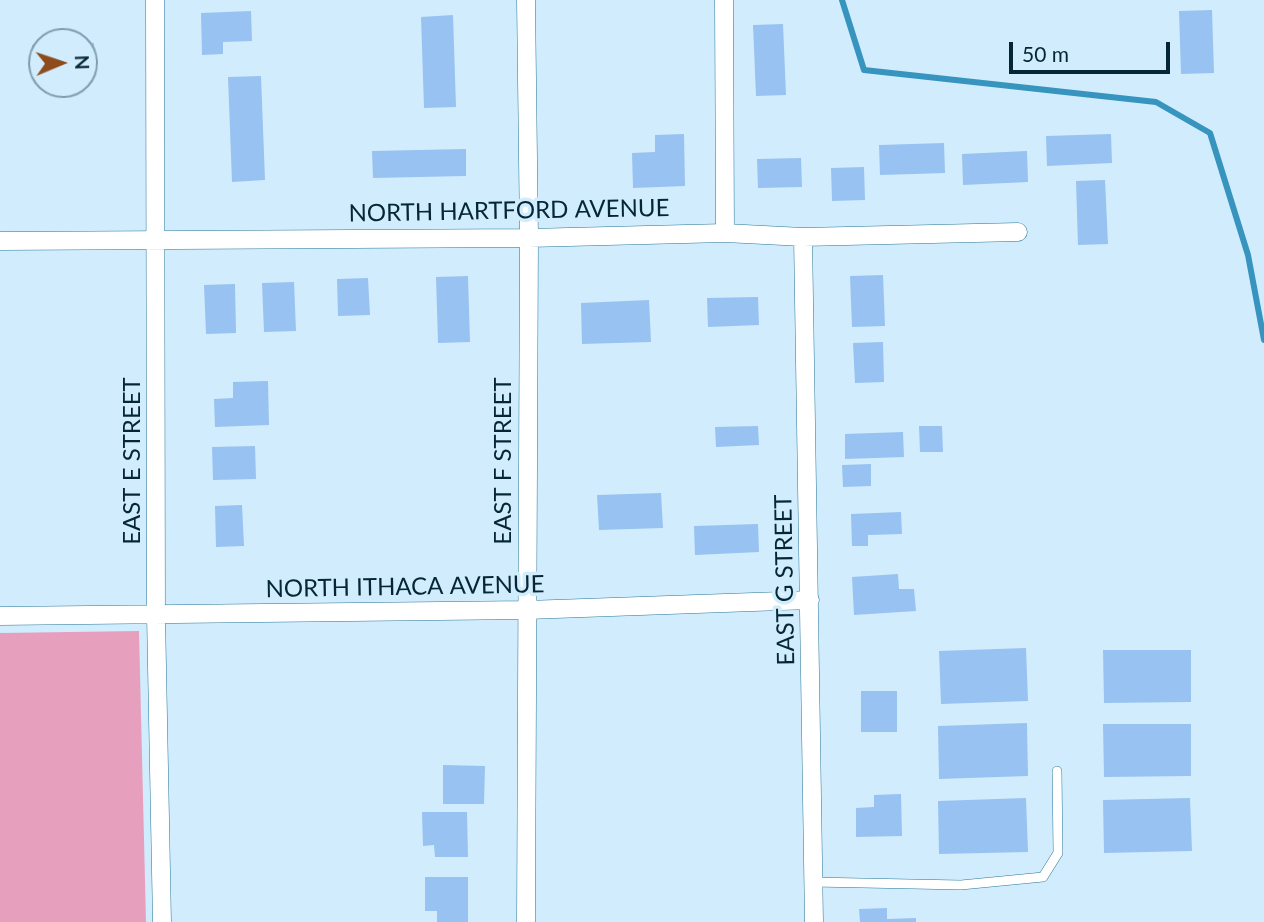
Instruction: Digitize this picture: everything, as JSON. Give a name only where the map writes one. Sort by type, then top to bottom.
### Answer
[{"type":"street","name":"EAST E STREET","points":[[155,0],[156,615],[162,922]]},
{"type":"street","name":"EAST F STREET","points":[[526,0],[529,238],[526,922]]},
{"type":"street","points":[[724,0],[725,233]]},
{"type":"street","name":"NORTH HARTFORD AVENUE","points":[[0,242],[156,238],[529,238],[725,233],[803,237],[1018,232]]},
{"type":"street","name":"EAST G STREET","points":[[803,237],[814,922]]},
{"type":"street","name":"NORTH ITHACA AVENUE","points":[[0,616],[527,610],[810,600]]},
{"type":"lane","points":[[813,882],[961,885],[1044,877],[1058,853],[1057,771]]},
{"type":"shaded area","points":[[139,631],[146,922],[0,922],[0,633]]},
{"type":"building","points":[[1212,10],[1214,73],[1181,74],[1179,11]]},
{"type":"building","points":[[251,11],[252,41],[223,42],[223,54],[202,55],[201,13]]},
{"type":"building","points":[[453,15],[456,107],[424,108],[421,17]]},
{"type":"building","points":[[783,24],[786,95],[756,96],[753,25]]},
{"type":"building","points":[[261,76],[265,180],[232,182],[228,77]]},
{"type":"building","points":[[684,134],[685,186],[633,188],[632,153],[655,152],[655,135]]},
{"type":"building","points":[[1111,134],[1112,163],[1047,166],[1046,136]]},
{"type":"building","points":[[944,143],[945,173],[880,175],[879,145]]},
{"type":"building","points":[[466,149],[466,176],[373,178],[372,151]]},
{"type":"building","points":[[1027,151],[1028,182],[963,185],[962,154]]},
{"type":"building","points":[[801,158],[802,187],[758,188],[757,159]]},
{"type":"building","points":[[864,167],[865,200],[832,201],[831,168]]},
{"type":"building","points":[[1105,180],[1108,244],[1078,245],[1076,181]]},
{"type":"building","points":[[883,275],[885,326],[852,327],[850,276]]},
{"type":"building","points":[[468,276],[470,342],[438,343],[436,277]]},
{"type":"building","points":[[368,278],[370,315],[338,316],[337,279]]},
{"type":"building","points":[[294,282],[296,331],[264,332],[262,283]]},
{"type":"building","points":[[235,284],[236,333],[206,334],[204,285]]},
{"type":"building","points":[[758,297],[759,325],[708,327],[707,298]]},
{"type":"building","points":[[649,300],[651,342],[582,344],[581,303]]},
{"type":"building","points":[[883,342],[884,382],[855,383],[853,343]]},
{"type":"building","points":[[268,381],[269,425],[215,427],[214,399],[233,398],[233,382]]},
{"type":"building","points":[[758,426],[759,445],[716,447],[715,427]]},
{"type":"building","points":[[919,426],[942,426],[943,452],[920,452]]},
{"type":"building","points":[[903,432],[904,457],[845,459],[845,434]]},
{"type":"building","points":[[255,446],[256,479],[213,480],[212,447]]},
{"type":"building","points":[[871,464],[871,486],[843,487],[842,465]]},
{"type":"building","points":[[661,493],[663,528],[599,530],[597,495]]},
{"type":"building","points":[[242,505],[244,546],[216,547],[215,506]]},
{"type":"building","points":[[901,512],[902,534],[868,535],[868,546],[852,546],[851,514]]},
{"type":"building","points":[[758,524],[759,552],[695,555],[694,526]]},
{"type":"building","points":[[898,574],[899,589],[914,589],[916,611],[854,615],[852,577]]},
{"type":"building","points":[[1026,648],[1028,701],[941,704],[939,651]]},
{"type":"building","points":[[1103,650],[1191,650],[1191,702],[1104,703]]},
{"type":"building","points":[[861,691],[897,691],[897,732],[861,732]]},
{"type":"building","points":[[1027,723],[1028,776],[939,779],[938,726]]},
{"type":"building","points":[[1103,724],[1191,724],[1191,776],[1104,777]]},
{"type":"building","points":[[443,765],[485,766],[484,804],[443,804]]},
{"type":"building","points":[[901,794],[902,836],[856,837],[856,808],[874,807],[874,795]]},
{"type":"building","points":[[1026,798],[1028,852],[939,854],[938,801]]},
{"type":"building","points":[[1190,798],[1192,851],[1104,853],[1103,800]]},
{"type":"building","points":[[422,812],[467,812],[468,857],[435,857],[434,845],[423,846]]},
{"type":"building","points":[[425,877],[468,877],[468,922],[437,922],[437,911],[425,911]]},
{"type":"building","points":[[887,908],[887,919],[916,918],[916,922],[860,922],[859,909]]},
{"type":"waterway","points":[[842,0],[864,70],[1156,102],[1210,133],[1248,255],[1264,340]]}]
